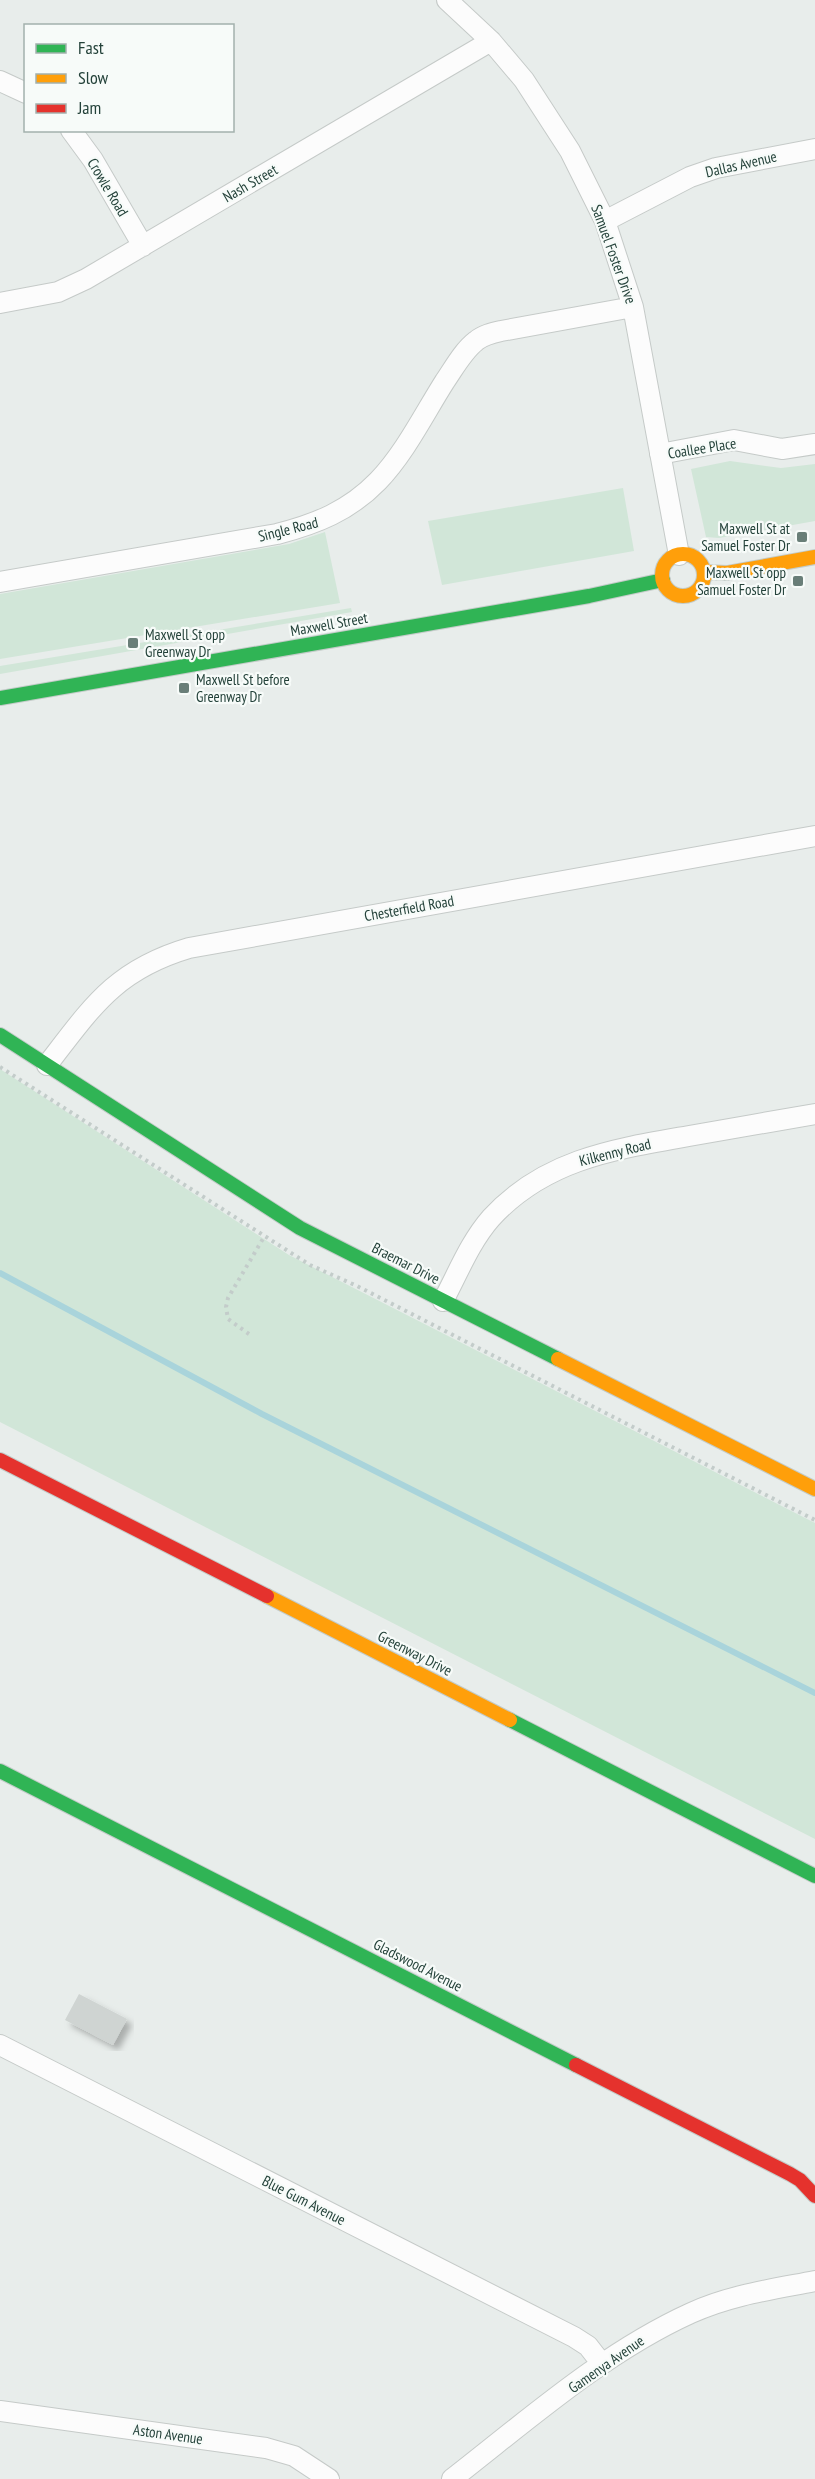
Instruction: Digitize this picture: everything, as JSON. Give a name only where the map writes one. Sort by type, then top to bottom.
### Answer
[{"type":"street","name":"Samuel Foster Drive","points":[[447,0],[491,41],[524,80],[553,123],[605,221],[633,307],[679,555]]},
{"type":"street","name":"Nash Street","points":[[0,303],[45,295],[71,287],[491,41]]},
{"type":"street","points":[[0,81],[24,92]]},
{"type":"street","name":"Crowle Road","points":[[72,132],[93,160],[143,246]]},
{"type":"street","name":"Dallas Avenue","points":[[605,221],[690,177],[716,168],[815,149]]},
{"type":"street","name":"Single Road","points":[[0,582],[277,534],[319,522],[346,507],[380,479],[400,452],[452,370],[474,342],[501,331],[633,307]]},
{"type":"street","name":"Coallee Place","points":[[660,454],[734,440],[782,448],[815,444]]},
{"type":"street","points":[[679,555],[693,556],[704,572],[701,586],[690,595],[676,595],[670,592],[663,580],[664,567],[673,557],[679,555]]},
{"type":"street","points":[[704,572],[727,573],[815,557]]},
{"type":"street","name":"Maxwell Street","points":[[0,698],[589,596],[663,580]]},
{"type":"street","name":"Chesterfield Road","points":[[48,1065],[97,1001],[109,989],[153,960],[189,948],[815,836]]},
{"type":"street","name":"Braemar Drive","points":[[0,1035],[300,1228],[815,1489]]},
{"type":"street","name":"Kilkenny Road","points":[[443,1301],[478,1235],[491,1219],[533,1184],[568,1164],[627,1147],[815,1114]]},
{"type":"street","name":"Greenway Drive","points":[[0,1460],[815,1876]]},
{"type":"street","name":"Gladswood Avenue","points":[[0,1771],[790,2174],[800,2180],[815,2196]]},
{"type":"street","name":"Blue Gum Avenue","points":[[0,2045],[574,2337],[588,2346],[602,2364]]},
{"type":"street","name":"Gamenya Avenue","points":[[452,2479],[630,2344],[692,2312],[742,2296],[815,2281]]},
{"type":"street","name":"Aston Avenue","points":[[0,2411],[266,2448],[301,2460],[329,2479]]},
{"type":"path","points":[[249,1334],[228,1319],[226,1302],[264,1238]]},
{"type":"green space","points":[[730,461],[781,468],[815,464],[815,521],[719,538],[706,537],[691,469]]},
{"type":"green space","points":[[623,488],[634,551],[442,585],[428,521]]},
{"type":"green space","points":[[325,532],[340,603],[0,659],[0,594],[289,544]]},
{"type":"green space","points":[[351,608],[352,612],[0,674],[0,666]]},
{"type":"green space","points":[[0,1069],[289,1255],[815,1523],[815,1839],[0,1422]]},
{"type":"building","points":[[79,1994],[127,2019],[113,2045],[65,2020]]},
{"type":"waterway","points":[[0,1273],[262,1414],[815,1693]]},
{"type":"traffic: fast","points":[[0,698],[589,596],[663,580]]},
{"type":"traffic: fast","points":[[0,1035],[300,1228],[558,1359]]},
{"type":"traffic: fast","points":[[510,1720],[815,1876]]},
{"type":"traffic: fast","points":[[0,1771],[576,2065]]},
{"type":"traffic: slow","points":[[683,554],[698,560],[704,575],[698,590],[683,596],[668,590],[662,575],[668,560],[683,554]]},
{"type":"traffic: slow","points":[[704,572],[727,573],[815,557]]},
{"type":"traffic: slow","points":[[558,1359],[815,1489]]},
{"type":"traffic: slow","points":[[267,1596],[510,1720]]},
{"type":"traffic: jam","points":[[0,1460],[267,1596]]},
{"type":"traffic: jam","points":[[576,2065],[790,2174],[800,2180],[815,2196]]},
{"type":"place","name":"Maxwell St at Samuel Foster Dr","points":[[802,537]]},
{"type":"place","name":"Maxwell St opp Samuel Foster Dr","points":[[798,581]]},
{"type":"place","name":"Maxwell St opp Greenway Dr","points":[[133,643]]},
{"type":"place","name":"Maxwell St before Greenway Dr","points":[[184,688]]}]
